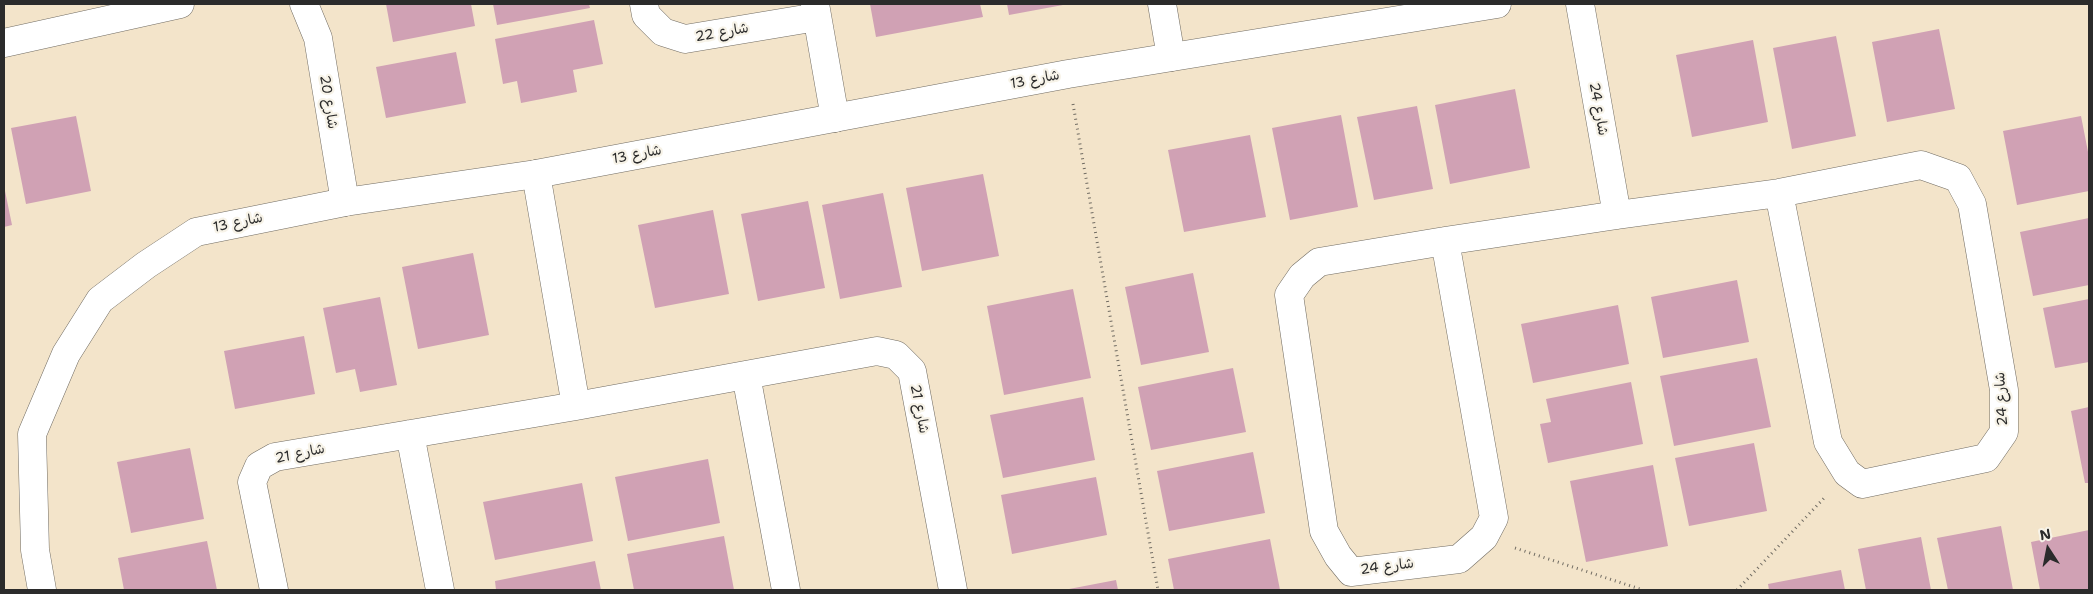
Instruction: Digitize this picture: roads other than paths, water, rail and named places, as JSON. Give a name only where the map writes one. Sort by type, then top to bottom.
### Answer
[{"type":"street","points":[[4,43],[180,4]]},
{"type":"street","name":"شارع 20","points":[[304,4],[318,38],[345,202]]},
{"type":"street","name":"شارع 22","points":[[644,4],[646,15],[663,32],[685,39],[816,10],[835,118]]},
{"type":"street","points":[[1162,4],[1171,56]]},
{"type":"street","name":"شارع 13","points":[[42,590],[35,550],[32,434],[66,354],[100,300],[146,265],[196,232],[345,202],[536,174],[1068,74],[1497,4]]},
{"type":"street","name":"شارع 24","points":[[1580,4],[1617,215]]},
{"type":"street","name":"شارع 24","points":[[1446,242],[1494,518],[1484,537],[1459,559],[1351,572],[1338,556],[1324,531],[1289,295],[1302,276],[1319,262],[1617,215],[1779,193],[1921,166],[1958,178],[1972,204],[2004,390],[2004,432],[1986,458],[1862,484],[1848,473],[1828,442],[1779,193]]},
{"type":"street","points":[[536,174],[576,406]]},
{"type":"street","name":"شارع 21","points":[[274,590],[252,482],[259,466],[275,457],[576,406],[877,351],[896,355],[912,371],[953,590]]},
{"type":"street","points":[[746,375],[786,590]]},
{"type":"street","points":[[410,434],[440,590]]}]
